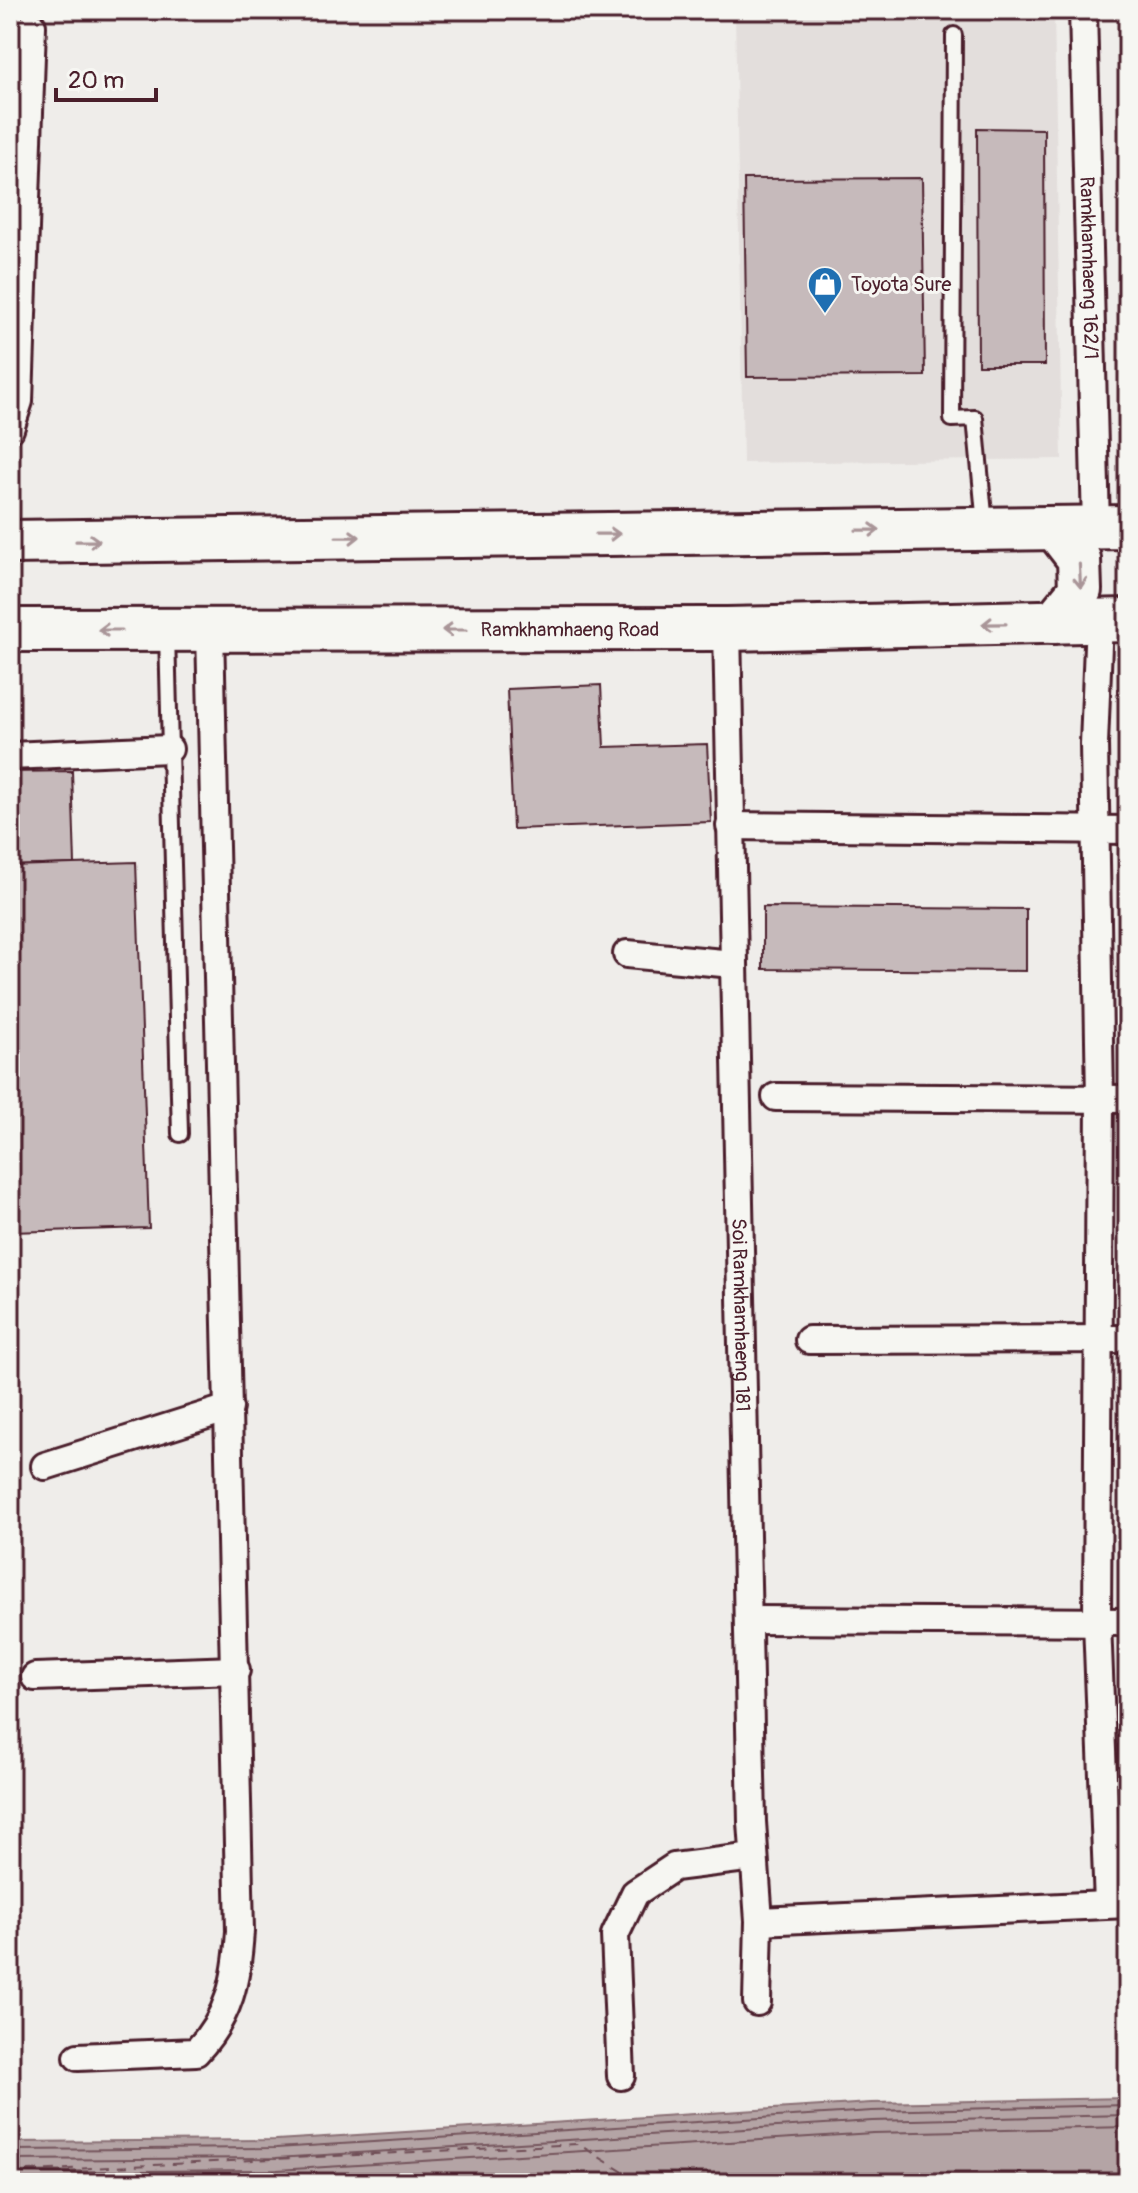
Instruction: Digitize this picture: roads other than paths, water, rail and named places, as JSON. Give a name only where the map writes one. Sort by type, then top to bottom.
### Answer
[{"type":"main road","points":[[10,542],[1112,527]]},
{"type":"main road","points":[[1054,622],[1080,590],[1079,559],[1055,528]]},
{"type":"main road","name":"Ramkhamhaeng Road","points":[[10,630],[727,629],[1114,620]]},
{"type":"street","name":"Ramkhamhaeng 162/1","points":[[1083,10],[1112,527]]},
{"type":"street","points":[[10,429],[19,401],[32,26]]},
{"type":"street","points":[[759,1921],[1118,1904],[1097,1622],[1100,1099],[1094,744],[1114,620]]},
{"type":"street","name":"Soi Ramkhamhaeng 181","points":[[727,629],[748,1620],[754,1857],[759,1921],[757,2002]]},
{"type":"street","points":[[78,2057],[196,2052],[215,2032],[230,2003],[240,1931],[210,630]]},
{"type":"street","points":[[10,756],[169,749]]},
{"type":"street","points":[[730,826],[1128,830]]},
{"type":"street","points":[[627,954],[733,964]]},
{"type":"street","points":[[776,1097],[1128,1099]]},
{"type":"street","points":[[809,1340],[1128,1339]]},
{"type":"street","points":[[45,1466],[229,1408]]},
{"type":"street","points":[[748,1620],[1128,1622]]},
{"type":"street","points":[[35,1677],[236,1670]]},
{"type":"street","points":[[621,2076],[615,1935],[635,1893],[674,1867],[754,1857]]},
{"type":"lane","points":[[954,35],[952,419],[975,418],[985,529]]},
{"type":"lane","points":[[167,630],[180,1134]]},
{"type":"water","points":[[1128,2098],[1128,2183],[10,2183],[10,2142],[276,2140],[871,2103]]},
{"type":"place","name":"Toyota Sure","points":[[825,315]]}]
